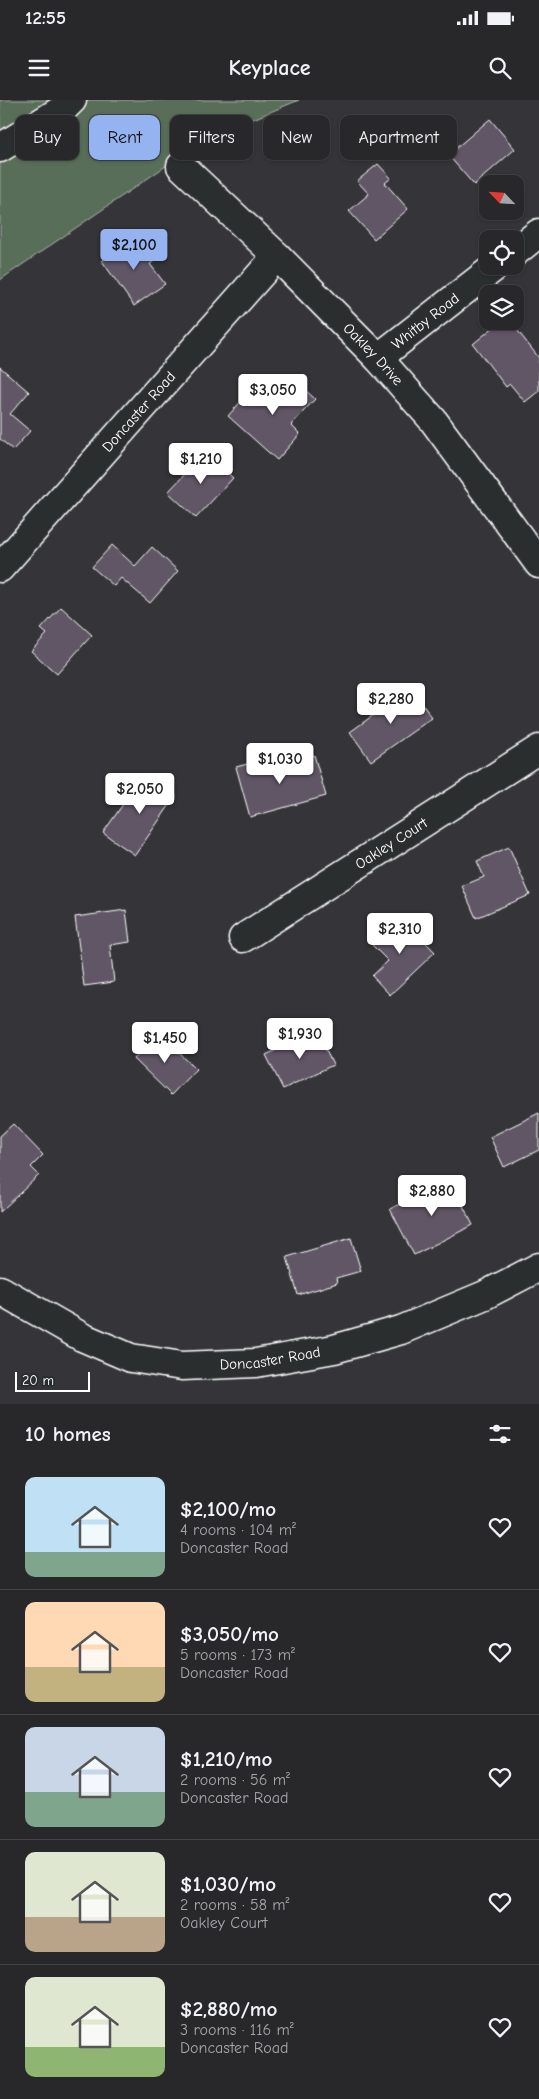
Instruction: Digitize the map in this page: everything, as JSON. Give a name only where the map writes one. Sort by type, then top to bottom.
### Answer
[{"type":"street","points":[[0,148],[63,109],[72,100]]},
{"type":"street","name":"Oakley Drive","points":[[181,166],[277,256],[378,358],[433,420],[539,564]]},
{"type":"street","points":[[524,245],[539,233]]},
{"type":"street","name":"Doncaster Road","points":[[0,568],[277,256]]},
{"type":"street","name":"Whitby Road","points":[[378,358],[484,275]]},
{"type":"street","name":"Oakley Court","points":[[243,938],[539,749]]},
{"type":"street","name":"Doncaster Road","points":[[0,1290],[82,1336],[131,1358],[182,1366],[256,1363],[334,1350],[401,1330],[485,1295],[539,1267]]},
{"type":"green space","points":[[0,100],[299,100],[253,119],[253,115],[170,115],[170,160],[174,160],[0,280]]},
{"type":"building","points":[[490,119],[515,149],[485,175],[479,175],[479,181],[474,185],[452,160],[457,160],[457,147]]},
{"type":"building","points":[[378,164],[391,178],[385,183],[408,209],[374,239],[349,211],[369,194],[357,181]]},
{"type":"building","points":[[138,235],[155,260],[150,264],[165,284],[134,306],[102,261]]},
{"type":"building","points":[[490,330],[517,330],[539,358],[539,391],[525,402],[510,384],[506,387],[473,344]]},
{"type":"building","points":[[0,367],[29,392],[10,414],[30,431],[13,450],[0,439]]},
{"type":"building","points":[[290,376],[315,399],[291,425],[300,434],[277,460],[228,416],[253,388],[267,402]]},
{"type":"building","points":[[206,452],[233,478],[196,518],[168,492]]},
{"type":"building","points":[[112,545],[135,566],[152,547],[178,571],[150,603],[121,578],[114,586],[92,567]]},
{"type":"building","points":[[61,607],[92,635],[57,674],[31,651],[47,634],[41,629]]},
{"type":"building","points":[[411,688],[432,718],[371,761],[350,732]]},
{"type":"building","points":[[314,755],[326,796],[250,817],[236,767],[263,760],[265,768]]},
{"type":"building","points":[[144,774],[176,796],[135,855],[103,833]]},
{"type":"building","points":[[509,847],[530,895],[476,918],[462,886],[484,877],[477,861]]},
{"type":"building","points":[[126,910],[130,942],[110,945],[114,982],[84,986],[75,917]]},
{"type":"building","points":[[401,917],[435,952],[390,995],[372,976],[388,961],[372,945]]},
{"type":"building","points":[[316,1030],[333,1065],[283,1089],[266,1055]]},
{"type":"building","points":[[158,1033],[196,1069],[171,1095],[134,1059]]},
{"type":"building","points":[[539,1113],[539,1150],[504,1167],[490,1137]]},
{"type":"building","points":[[13,1124],[43,1155],[31,1167],[39,1175],[0,1212],[0,1136]]},
{"type":"building","points":[[449,1179],[473,1225],[414,1255],[390,1209]]},
{"type":"building","points":[[351,1238],[361,1271],[336,1278],[337,1283],[298,1295],[287,1257]]}]
